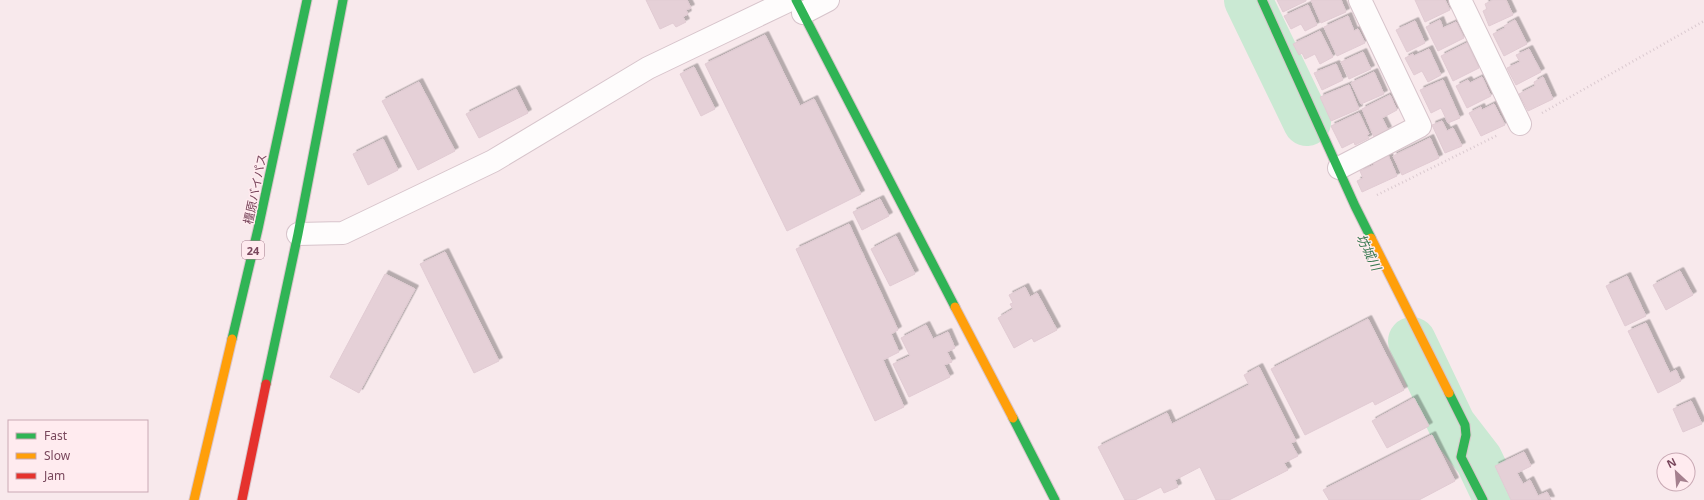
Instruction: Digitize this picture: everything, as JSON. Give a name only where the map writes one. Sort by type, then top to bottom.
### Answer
[{"type":"main road","name":"橿原バイパス","points":[[194,500],[258,229],[308,0]]},
{"type":"main road","points":[[242,500],[298,234],[343,0]]},
{"type":"main road","points":[[1262,0],[1359,213],[1465,424],[1467,436],[1462,449],[1461,457],[1482,500]]},
{"type":"main road","points":[[796,4],[1055,500]]},
{"type":"street","points":[[298,234],[343,234],[493,161],[648,68],[796,4],[828,0]]},
{"type":"street","points":[[1339,168],[1420,126],[1360,0]]},
{"type":"street","points":[[1460,0],[1520,124]]},
{"type":"building","points":[[646,0],[687,0],[691,8],[686,10],[688,14],[683,17],[686,22],[676,27],[673,23],[660,29]]},
{"type":"building","points":[[1277,0],[1306,0],[1306,1],[1283,12]]},
{"type":"building","points":[[1311,0],[1341,0],[1346,12],[1321,23]]},
{"type":"building","points":[[1415,0],[1445,0],[1450,10],[1425,22]]},
{"type":"building","points":[[1493,0],[1506,0],[1513,15],[1489,26],[1483,11],[1487,9],[1485,4]]},
{"type":"building","points":[[1308,5],[1317,25],[1305,31],[1301,24],[1291,29],[1284,16]]},
{"type":"building","points":[[1348,16],[1354,31],[1358,29],[1365,43],[1337,56],[1324,27]]},
{"type":"building","points":[[1440,20],[1443,28],[1456,22],[1464,38],[1438,51],[1426,27]]},
{"type":"building","points":[[1515,20],[1527,44],[1504,56],[1493,34],[1505,28],[1504,26]]},
{"type":"building","points":[[1415,21],[1425,43],[1407,52],[1396,30]]},
{"type":"building","points":[[1320,31],[1333,57],[1320,64],[1315,54],[1305,59],[1302,53],[1299,55],[1293,44]]},
{"type":"building","points":[[765,35],[800,106],[814,99],[861,194],[787,231],[705,64]]},
{"type":"building","points":[[1467,43],[1479,68],[1453,81],[1441,56]]},
{"type":"building","points":[[1429,49],[1441,75],[1428,82],[1422,71],[1414,75],[1405,58],[1413,54],[1414,56]]},
{"type":"building","points":[[1529,49],[1541,72],[1516,85],[1507,68],[1520,62],[1516,55]]},
{"type":"building","points":[[1363,52],[1371,69],[1349,79],[1341,62]]},
{"type":"building","points":[[1336,64],[1343,80],[1322,90],[1314,73]]},
{"type":"building","points":[[694,67],[715,109],[701,116],[680,74]]},
{"type":"building","points":[[1374,72],[1384,94],[1361,104],[1351,83]]},
{"type":"building","points":[[1482,77],[1491,96],[1467,108],[1456,86],[1468,80],[1470,83]]},
{"type":"building","points":[[1543,77],[1553,99],[1528,111],[1519,94],[1535,86],[1534,82]]},
{"type":"building","points":[[1443,80],[1460,118],[1448,123],[1441,108],[1431,113],[1420,90]]},
{"type":"building","points":[[419,82],[455,151],[418,170],[382,101]]},
{"type":"building","points":[[1349,85],[1359,109],[1331,121],[1320,97]]},
{"type":"building","points":[[516,89],[528,113],[479,138],[466,114]]},
{"type":"building","points":[[1390,95],[1397,110],[1382,118],[1388,130],[1374,137],[1362,109]]},
{"type":"building","points":[[1494,104],[1505,125],[1481,136],[1469,113],[1481,107],[1482,110]]},
{"type":"building","points":[[1359,113],[1369,134],[1367,135],[1369,138],[1355,145],[1354,142],[1342,148],[1331,126]]},
{"type":"building","points":[[1442,121],[1447,131],[1453,128],[1462,146],[1445,153],[1432,125]]},
{"type":"building","points":[[1430,138],[1439,158],[1402,175],[1393,156]]},
{"type":"building","points":[[383,139],[398,170],[368,185],[353,154]]},
{"type":"building","points":[[1388,155],[1397,176],[1362,192],[1357,181],[1363,178],[1360,171],[1374,165],[1373,162]]},
{"type":"building","points":[[880,199],[889,216],[862,230],[853,212]]},
{"type":"building","points":[[849,224],[898,330],[891,334],[899,352],[883,360],[904,407],[875,421],[796,249]]},
{"type":"building","points":[[896,236],[915,274],[890,286],[871,249]]},
{"type":"building","points":[[445,252],[499,361],[474,373],[420,264]]},
{"type":"building","points":[[1680,271],[1693,295],[1666,310],[1653,285]]},
{"type":"building","points":[[385,274],[415,289],[359,393],[330,377]]},
{"type":"building","points":[[1627,276],[1646,316],[1625,326],[1606,286]]},
{"type":"building","points":[[1025,287],[1030,297],[1037,293],[1057,330],[1034,342],[1032,338],[1014,348],[998,318],[1013,309],[1010,304],[1013,303],[1009,295]]},
{"type":"building","points":[[1368,319],[1404,390],[1375,405],[1373,401],[1305,435],[1271,369]]},
{"type":"building","points":[[1646,323],[1670,373],[1676,370],[1681,381],[1658,393],[1628,331]]},
{"type":"building","points":[[926,325],[933,339],[948,332],[955,348],[947,352],[952,362],[944,365],[950,377],[909,397],[893,364],[910,356],[901,338]]},
{"type":"building","points":[[1259,367],[1296,441],[1291,443],[1298,456],[1284,463],[1288,470],[1229,500],[1216,500],[1200,467],[1175,480],[1178,487],[1164,493],[1161,487],[1135,500],[1125,500],[1098,447],[1167,413],[1172,424],[1249,385],[1244,375]]},
{"type":"building","points":[[1414,398],[1429,426],[1387,448],[1372,421]]},
{"type":"building","points":[[1691,401],[1702,424],[1683,432],[1673,409]]},
{"type":"building","points":[[1432,435],[1455,481],[1419,500],[1329,500],[1323,490]]},
{"type":"building","points":[[1524,452],[1531,466],[1517,473],[1523,484],[1530,480],[1538,496],[1547,492],[1551,500],[1511,500],[1495,466]]},
{"type":"waterway","name":"坊城川","points":[[1248,0],[1307,122]]},
{"type":"waterway","name":"坊城川","points":[[1412,341],[1452,425],[1479,460],[1498,500]]},
{"type":"traffic: fast","points":[[232,339],[258,229],[307,0]]},
{"type":"traffic: fast","points":[[266,384],[298,234],[343,0]]},
{"type":"traffic: fast","points":[[796,0],[955,307]]},
{"type":"traffic: fast","points":[[1262,0],[1355,206],[1371,238]]},
{"type":"traffic: fast","points":[[1449,393],[1465,425],[1466,435],[1461,457],[1483,500]]},
{"type":"traffic: fast","points":[[1013,418],[1055,500]]},
{"type":"traffic: slow","points":[[1371,238],[1449,393]]},
{"type":"traffic: slow","points":[[955,307],[1013,418]]},
{"type":"traffic: slow","points":[[194,500],[232,339]]},
{"type":"traffic: jam","points":[[242,500],[266,384]]}]
